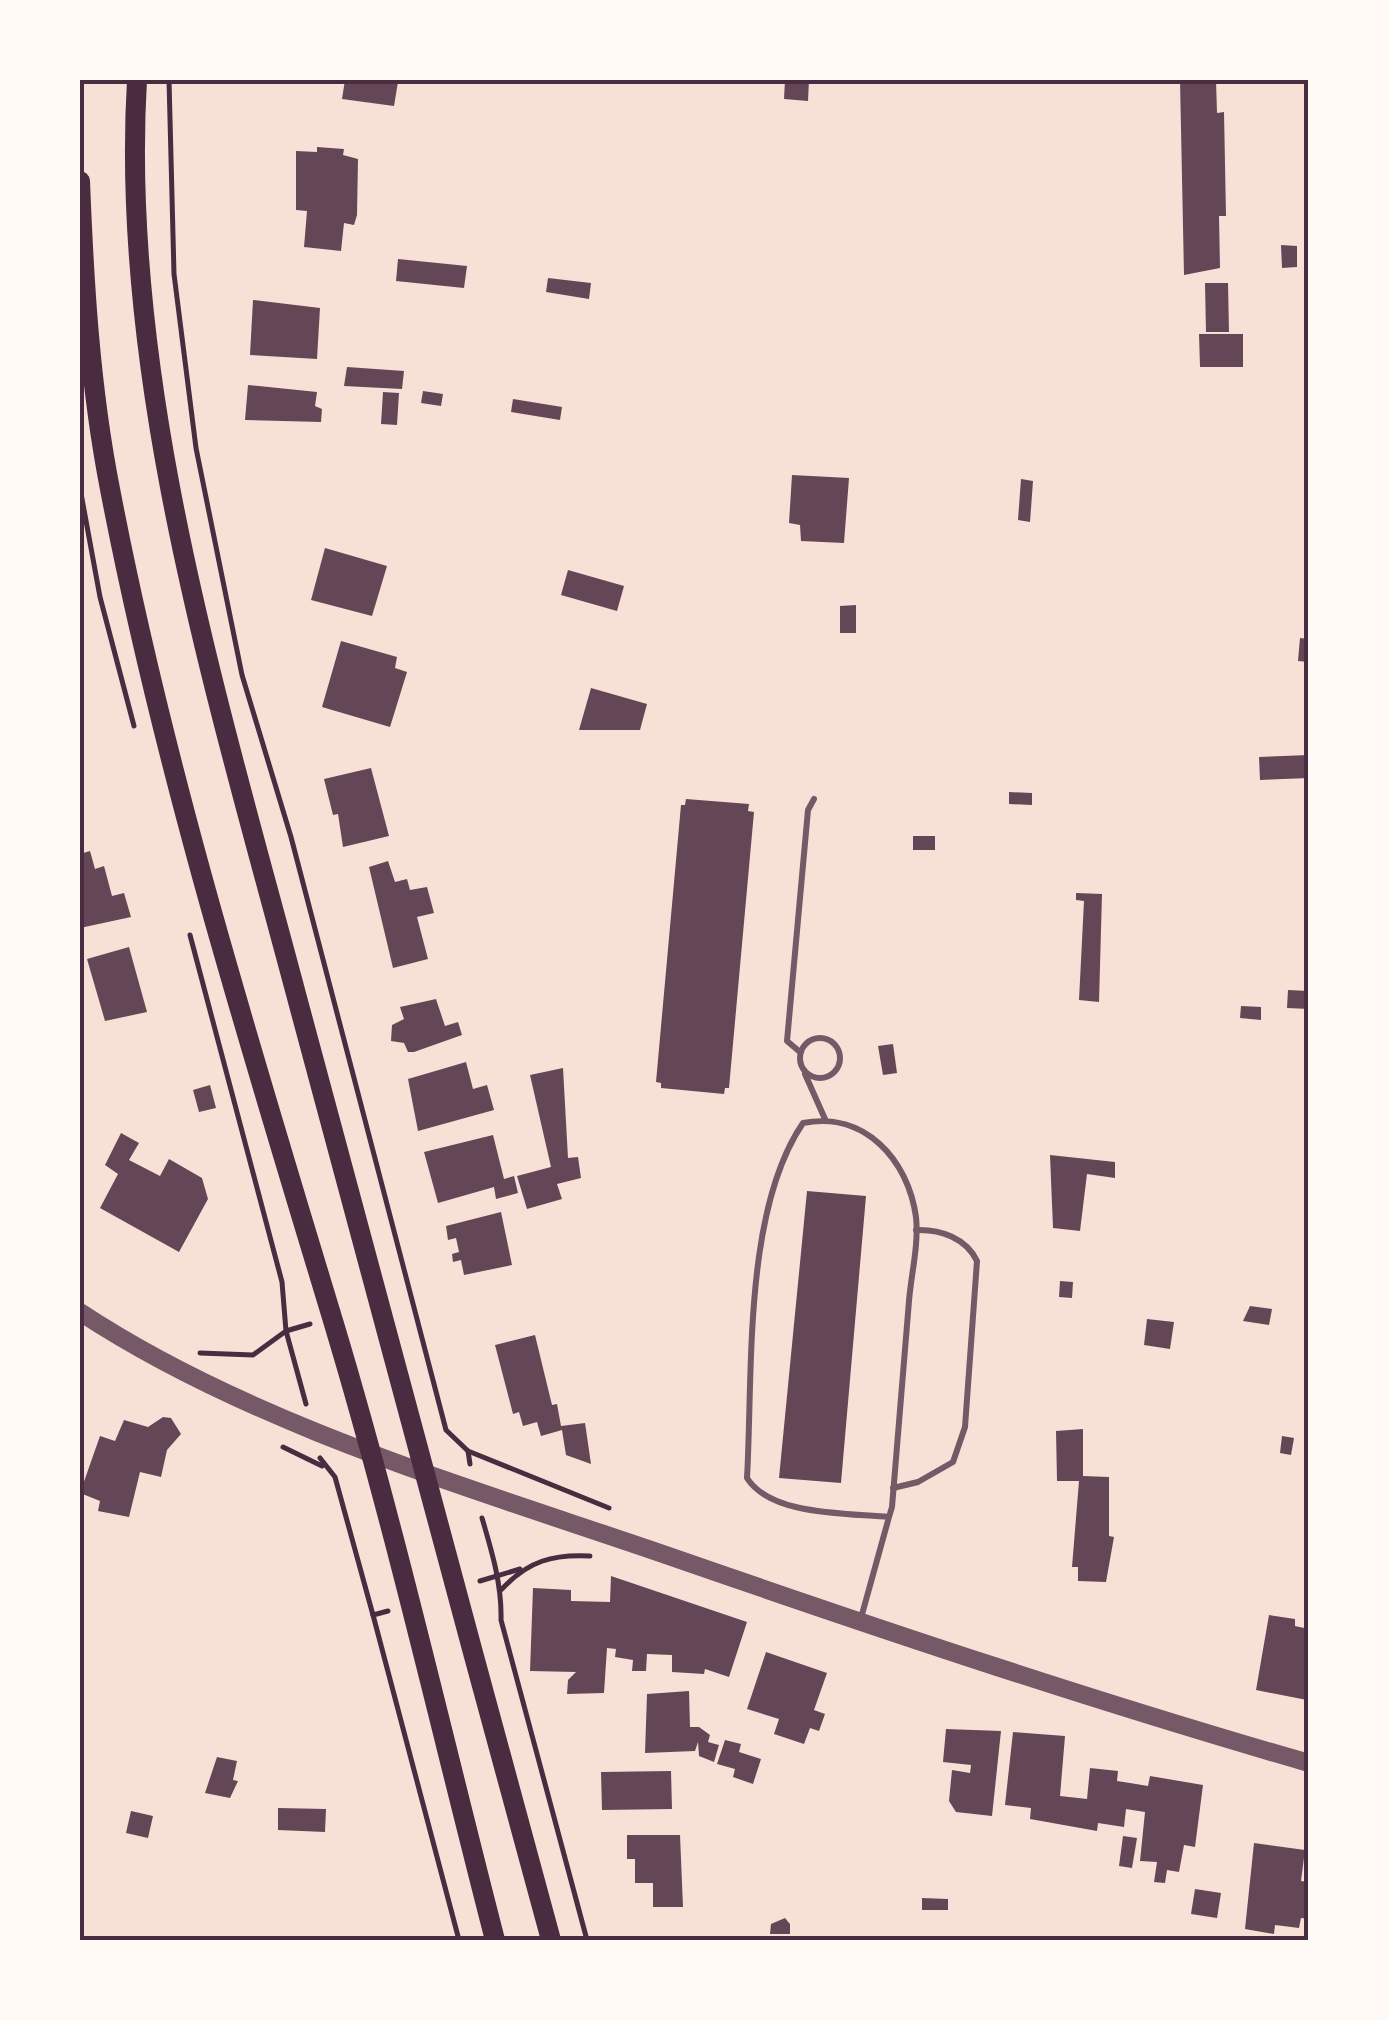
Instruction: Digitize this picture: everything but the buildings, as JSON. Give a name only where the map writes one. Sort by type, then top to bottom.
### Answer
[{"type":"main road","points":[[137,80],[144,296],[167,473],[222,715],[398,1386],[428,1474],[551,1940]]},
{"type":"main road","points":[[80,181],[85,306],[109,486],[148,658],[249,1036],[372,1452],[495,1940]]},
{"type":"street","points":[[80,1312],[190,1375],[397,1463],[1157,1720],[1309,1763]]},
{"type":"lane","points":[[814,799],[808,810],[788,1041],[800,1052],[802,1066],[825,1119]]},
{"type":"lane","points":[[800,1052],[808,1042],[820,1038],[833,1041],[840,1052],[839,1066],[830,1076],[816,1078],[802,1066]]},
{"type":"lane","points":[[861,1620],[889,1517],[915,1230],[904,1171],[888,1149],[842,1121],[825,1119],[803,1124],[772,1182],[760,1244],[746,1478],[755,1491],[773,1500],[889,1517]]},
{"type":"lane","points":[[893,1488],[918,1482],[954,1462],[965,1427],[977,1261],[972,1249],[949,1236],[915,1230]]},
{"type":"path","points":[[169,80],[174,274],[196,448],[242,675],[291,838],[446,1430],[468,1451],[494,1576],[502,1589],[501,1620],[586,1940]]},
{"type":"path","points":[[184,1352],[253,1355],[286,1331]]},
{"type":"path","points":[[502,1589],[520,1570],[556,1554],[598,1556]]},
{"type":"path","points":[[373,1615],[460,1940]]}]
